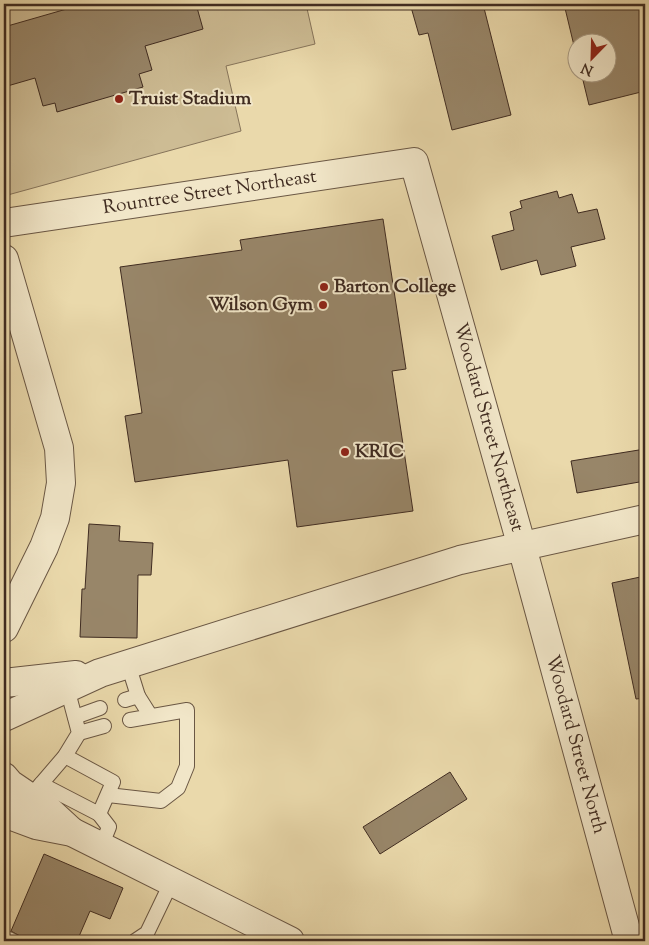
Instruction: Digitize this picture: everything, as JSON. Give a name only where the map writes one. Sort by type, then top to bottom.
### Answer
[{"type":"street","name":"Rountree Street Northeast","points":[[4,223],[414,162]]},
{"type":"street","name":"Woodard Street Northeast","points":[[414,162],[522,547]]},
{"type":"street","points":[[4,260],[59,448],[61,483],[55,518],[44,547],[4,628]]},
{"type":"street","points":[[4,717],[100,673],[460,560],[645,519]]},
{"type":"street","name":"Woodard Street North","points":[[522,547],[629,941]]},
{"type":"street","points":[[4,683],[100,673]]},
{"type":"street","points":[[4,776],[10,784],[35,791],[47,809],[72,832],[290,941]]},
{"type":"street","points":[[4,813],[36,825],[72,832]]},
{"type":"lane","points":[[128,664],[132,698],[150,715]]},
{"type":"lane","points":[[67,688],[79,733]]},
{"type":"lane","points":[[75,717],[100,708]]},
{"type":"lane","points":[[108,795],[161,801],[178,788],[187,766],[187,710],[130,720]]},
{"type":"lane","points":[[100,847],[109,827],[99,814],[35,791],[65,756],[79,733],[104,726]]},
{"type":"lane","points":[[65,756],[113,782],[99,814]]},
{"type":"lane","points":[[135,941],[147,933],[171,883]]},
{"type":"lane","points":[[4,937],[13,941]]},
{"type":"shaded area","name":"Truist Stadium","points":[[4,4],[306,4],[315,44],[226,66],[241,131],[4,196]]},
{"type":"building","points":[[84,4],[196,4],[203,29],[145,46],[152,70],[139,74],[143,87],[57,112],[55,103],[43,106],[35,78],[4,87],[4,27]]},
{"type":"building","points":[[423,4],[483,4],[511,115],[452,130],[428,33],[419,35],[411,7]]},
{"type":"building","points":[[564,4],[645,4],[645,91],[589,105],[583,82],[616,82],[616,32],[571,32]]},
{"type":"building","points":[[557,191],[559,198],[572,194],[578,213],[597,209],[605,239],[571,247],[576,266],[541,275],[537,260],[501,270],[492,236],[514,230],[510,212],[522,208],[520,201]]},
{"type":"building","points":[[383,219],[406,369],[392,371],[413,511],[297,527],[288,460],[135,482],[125,416],[142,413],[120,267],[242,250],[240,240]]},
{"type":"building","points":[[645,449],[645,481],[577,493],[571,461]]},
{"type":"building","points":[[89,524],[120,526],[119,541],[153,543],[151,575],[138,575],[137,638],[80,637],[82,589],[85,589]]},
{"type":"building","points":[[645,576],[645,698],[636,699],[612,583]]},
{"type":"building","points":[[450,772],[467,799],[380,854],[363,827]]},
{"type":"building","points":[[44,854],[123,888],[110,919],[90,911],[77,941],[24,941],[20,936],[11,931]]},
{"type":"place","name":"Truist Stadium","points":[[119,99]]},
{"type":"place","name":"Barton College","points":[[324,287]]},
{"type":"place","name":"Wilson Gym","points":[[323,305]]},
{"type":"place","name":"KRIC","points":[[345,452]]}]
